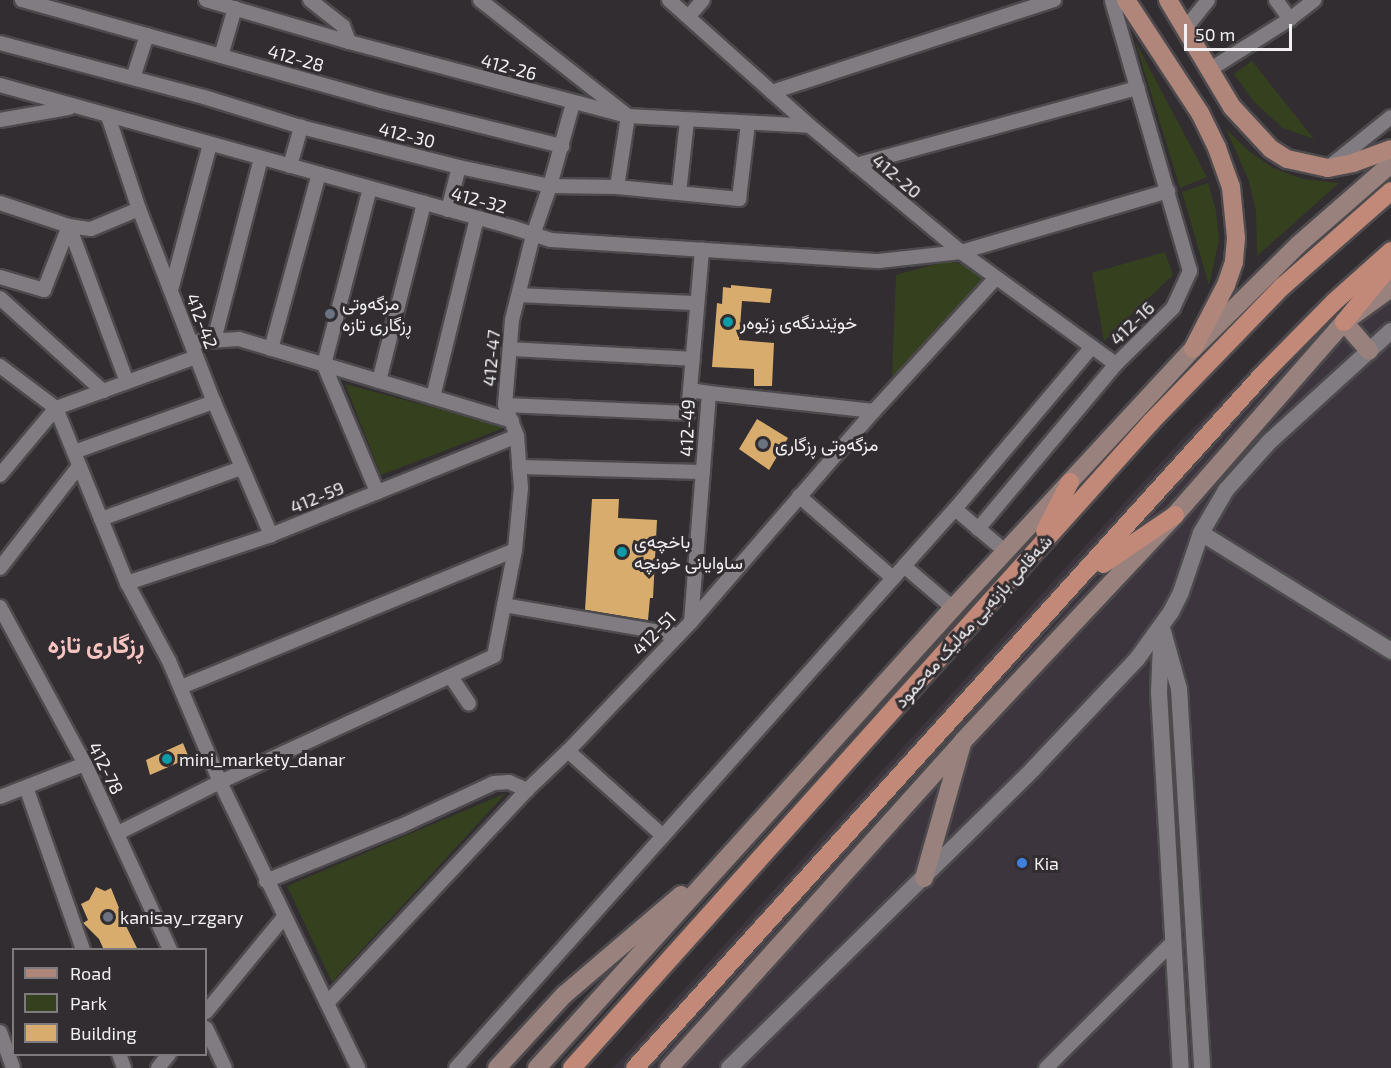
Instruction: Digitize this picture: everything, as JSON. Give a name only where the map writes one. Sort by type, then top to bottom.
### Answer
[{"type":"highway","name":"شەقامی بازنەیی مەلیک مەحمود","points":[[572,1068],[1033,554],[1227,342],[1312,258],[1391,191]]},
{"type":"highway","points":[[635,1068],[1296,340],[1391,251]]},
{"type":"highway","points":[[1344,322],[1391,265]]},
{"type":"highway","points":[[1033,554],[1070,482]]},
{"type":"highway","points":[[1079,580],[1175,514]]},
{"type":"main road","points":[[1126,0],[1200,113],[1225,167],[1231,187],[1236,238],[1234,262],[1226,285],[1193,349]]},
{"type":"main road","points":[[1168,0],[1184,30],[1241,120],[1271,149],[1287,159],[1328,168],[1353,163],[1391,149]]},
{"type":"main road","points":[[1182,84],[1209,70]]},
{"type":"main road","points":[[537,1068],[952,608],[1193,349],[1298,245],[1391,164]]},
{"type":"main road","points":[[669,1068],[963,741],[1175,514],[1344,322],[1391,288]]},
{"type":"main road","points":[[1344,322],[1369,351]]},
{"type":"main road","points":[[924,878],[963,741]]},
{"type":"main road","points":[[497,1068],[564,995],[641,927],[716,868]]},
{"type":"street","name":"412-28","points":[[22,0],[381,101],[562,146]]},
{"type":"street","name":"412-26","points":[[206,0],[349,42],[628,116],[810,126]]},
{"type":"street","points":[[310,0],[343,26],[349,42]]},
{"type":"street","points":[[480,0],[628,116],[617,187]]},
{"type":"street","name":"412-20","points":[[669,0],[810,126],[961,252],[1116,364]]},
{"type":"street","points":[[689,16],[703,0]]},
{"type":"street","points":[[772,92],[1054,0]]},
{"type":"street","name":"412-16","points":[[978,529],[1116,364],[1173,308],[1190,271],[1112,0]]},
{"type":"street","points":[[1184,30],[1209,0]]},
{"type":"street","points":[[1276,0],[1290,19]]},
{"type":"street","points":[[1209,70],[1290,19],[1314,0]]},
{"type":"street","points":[[221,56],[235,8]]},
{"type":"street","points":[[133,78],[147,35]]},
{"type":"street","name":"412-30","points":[[0,44],[133,78],[302,127],[459,167],[550,186],[617,187],[739,199],[748,124]]},
{"type":"street","name":"412-32","points":[[0,86],[550,240],[879,261],[961,252],[1168,191]]},
{"type":"street","points":[[856,165],[1138,88]]},
{"type":"street","name":"412-47","points":[[451,677],[494,656],[515,550],[521,488],[517,436],[505,405],[510,349],[519,295],[533,235],[550,186],[573,103]]},
{"type":"street","points":[[0,120],[74,107]]},
{"type":"street","name":"412-42","points":[[108,116],[139,209],[190,342],[241,468],[272,535]]},
{"type":"street","points":[[1328,168],[1391,117]]},
{"type":"street","points":[[679,193],[687,120]]},
{"type":"street","points":[[290,166],[302,127]]},
{"type":"street","points":[[171,290],[210,144]]},
{"type":"street","points":[[214,340],[261,158]]},
{"type":"street","points":[[448,210],[459,167]]},
{"type":"street","points":[[271,349],[319,174]]},
{"type":"street","points":[[370,188],[324,365],[377,492]]},
{"type":"street","points":[[0,203],[69,226],[91,229],[139,209]]},
{"type":"street","points":[[379,381],[424,203]]},
{"type":"street","points":[[433,397],[477,218]]},
{"type":"street","points":[[0,277],[44,290],[69,226]]},
{"type":"street","points":[[69,226],[127,382]]},
{"type":"street","name":"412-49","points":[[691,622],[710,393],[690,390],[702,250]]},
{"type":"street","name":"412-51","points":[[327,1003],[527,790],[568,751],[691,622],[874,411],[996,278]]},
{"type":"street","points":[[519,295],[697,303]]},
{"type":"street","points":[[0,298],[103,391]]},
{"type":"street","points":[[729,1068],[1033,769],[1162,628],[1181,592],[1201,533],[1226,490],[1246,467],[1391,332]]},
{"type":"street","points":[[190,342],[239,339],[512,421]]},
{"type":"street","points":[[456,1068],[955,509],[1091,348]]},
{"type":"street","points":[[510,349],[693,359]]},
{"type":"street","points":[[0,475],[56,408],[196,357]]},
{"type":"street","points":[[0,366],[56,408],[127,583],[181,687],[220,782],[358,1068]]},
{"type":"street","points":[[688,413],[690,390]]},
{"type":"street","points":[[710,393],[874,411]]},
{"type":"street","points":[[74,452],[214,402]]},
{"type":"street","points":[[505,405],[708,414]]},
{"type":"street","name":"412-59","points":[[127,583],[272,535],[517,436]]},
{"type":"street","points":[[0,568],[79,466]]},
{"type":"street","points":[[519,467],[703,472]]},
{"type":"street","points":[[101,519],[241,468]]},
{"type":"street","points":[[799,496],[893,578]]},
{"type":"street","points":[[955,509],[1005,551]]},
{"type":"street","points":[[1201,533],[1391,651]]},
{"type":"street","points":[[181,687],[515,550]]},
{"type":"street","points":[[904,566],[952,608]]},
{"type":"street","points":[[504,605],[677,635]]},
{"type":"street","name":"412-78","points":[[0,607],[85,764],[169,948]]},
{"type":"street","points":[[1162,628],[1179,689],[1202,1068]]},
{"type":"street","points":[[1162,628],[1159,692],[1181,1068]]},
{"type":"street","points":[[118,833],[220,782],[451,677],[469,704]]},
{"type":"street","points":[[1159,692],[1179,689]]},
{"type":"street","points":[[568,751],[663,836]]},
{"type":"street","points":[[0,797],[85,764]]},
{"type":"street","points":[[266,881],[401,826],[494,783],[509,782],[527,790]]},
{"type":"street","points":[[26,787],[82,948]]},
{"type":"street","points":[[207,1011],[284,917]]},
{"type":"street","points":[[1046,1068],[1174,941]]},
{"type":"street","points":[[207,1030],[225,1068]]},
{"type":"street","points":[[0,1032],[12,1068]]},
{"type":"street","points":[[158,1068],[167,1056]]},
{"type":"shaded area","points":[[1391,236],[1391,1068],[613,1068],[1172,450],[1309,309]]},
{"type":"green space","points":[[1135,41],[1207,177],[1180,188]]},
{"type":"green space","points":[[1252,61],[1314,139],[1283,128],[1254,102],[1234,74]]},
{"type":"green space","points":[[1226,129],[1250,152],[1273,168],[1303,179],[1339,183],[1257,256],[1256,212],[1249,181]]},
{"type":"green space","points":[[1208,183],[1216,211],[1219,240],[1209,285],[1182,192]]},
{"type":"green space","points":[[1165,252],[1173,275],[1104,341],[1092,273]]},
{"type":"green space","points":[[950,260],[970,268],[981,278],[983,286],[892,377],[896,275]]},
{"type":"green space","points":[[345,384],[506,427],[381,475]]},
{"type":"green space","points":[[506,793],[332,982],[287,886]]},
{"type":"building","name":"خوێندنگەی زێوەر","points":[[731,285],[772,289],[770,303],[742,301],[739,340],[774,343],[772,386],[754,386],[754,369],[712,367],[717,303],[722,304],[723,287],[731,288]]},
{"type":"building","name":"مزگەوتی ڕزگاری","points":[[757,419],[788,438],[769,470],[739,449]]},
{"type":"building","name":"باخچەی ساوایانی خونچە","points":[[592,499],[619,499],[618,518],[657,520],[653,598],[650,598],[648,620],[585,610]]},
{"type":"building","name":"mini_markety_danar","points":[[183,743],[189,758],[150,775],[146,760]]},
{"type":"building","name":"kanisay_rzgary","points":[[96,887],[105,891],[111,888],[119,908],[131,923],[126,926],[137,948],[103,948],[99,939],[83,923],[88,920],[81,904],[89,900]]},
{"type":"place","name":"مزگەوتی ڕزگاری تازە","points":[[330,314]]},
{"type":"place","name":"خوێندنگەی زێوەر","points":[[728,322]]},
{"type":"place","name":"مزگەوتی ڕزگاری","points":[[763,444]]},
{"type":"place","name":"باخچەی ساوایانی خونچە","points":[[622,552]]},
{"type":"place","name":"mini_markety_danar","points":[[167,759]]},
{"type":"place","name":"Kia","points":[[1022,863]]},
{"type":"place","name":"kanisay_rzgary","points":[[108,917]]},
{"type":"district","name":"ڕزگاری تازە","points":[[96,644]]}]
